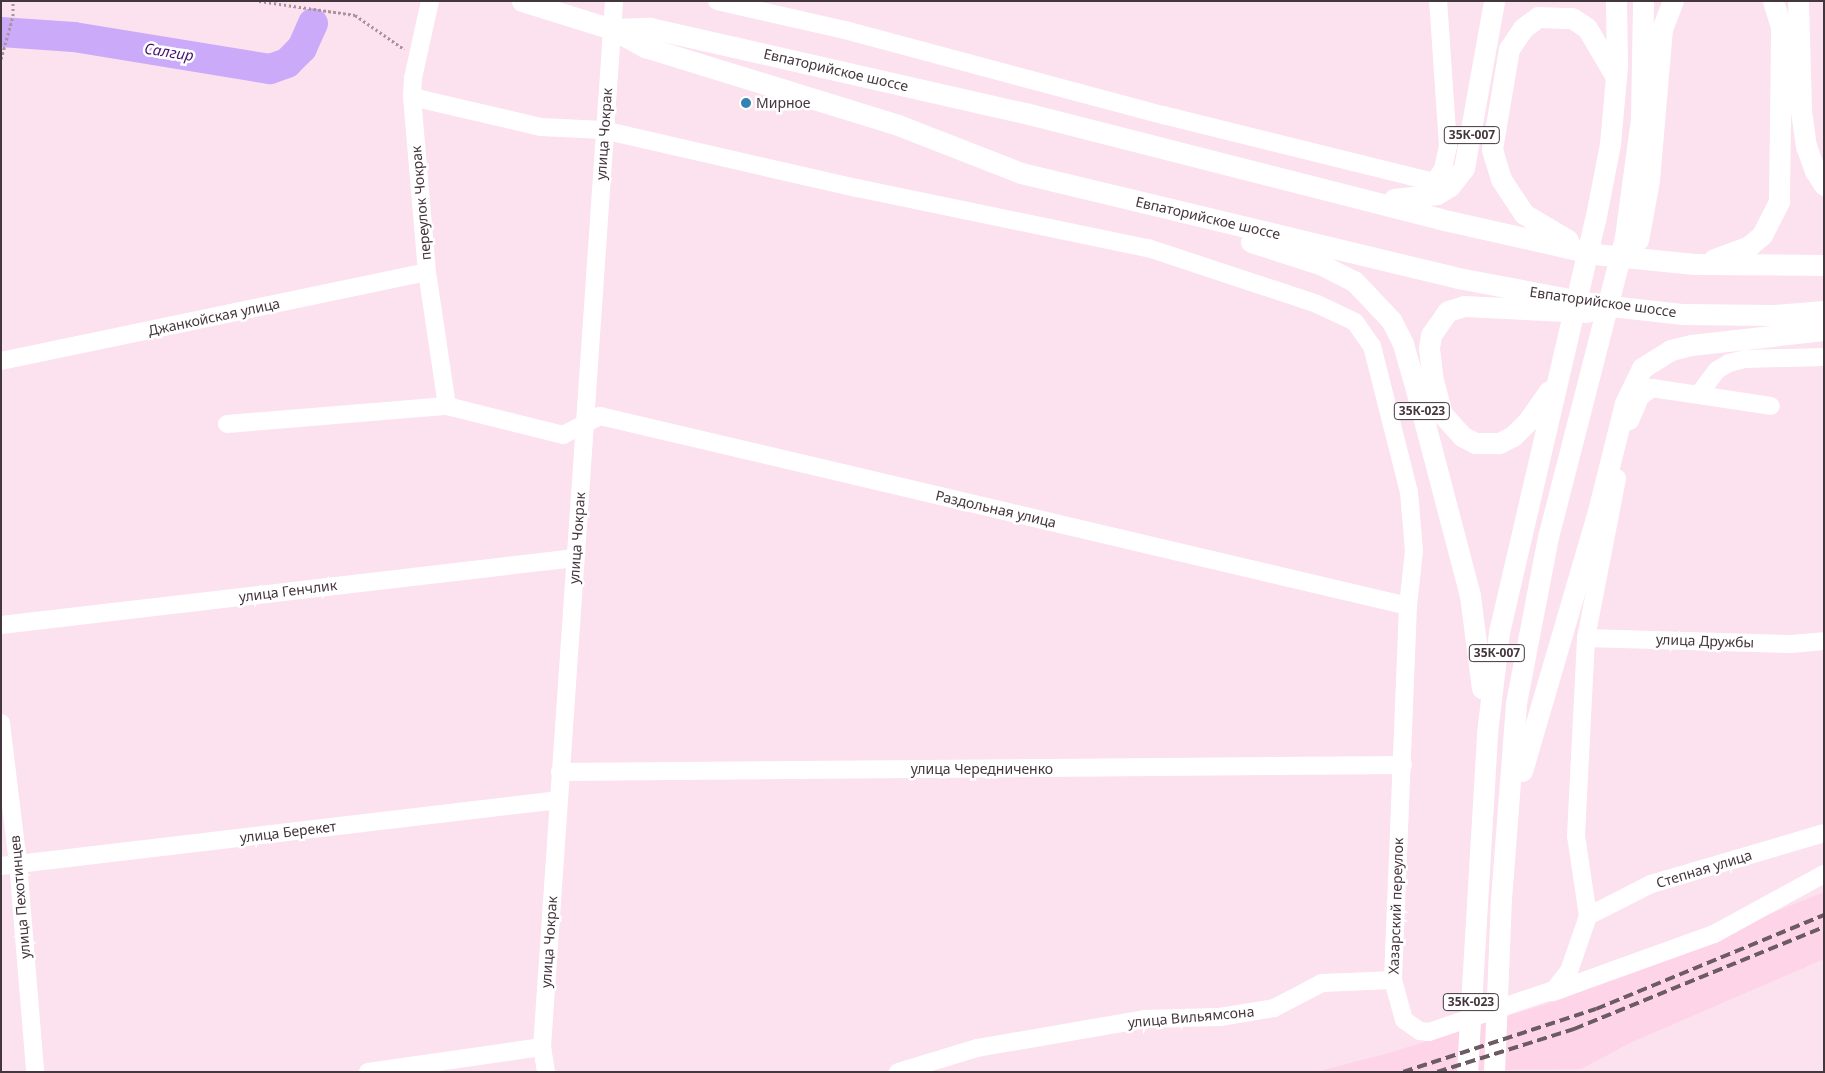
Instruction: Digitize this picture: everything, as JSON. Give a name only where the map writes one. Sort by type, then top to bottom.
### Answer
[{"type":"main road","name":"Евпаторийское шоссе","points":[[522,1],[612,29],[644,47],[898,125],[1021,173],[1458,278],[1601,305],[1682,314],[1774,315],[1824,311]]},
{"type":"main road","name":"35К-007","points":[[1374,200],[1437,194],[1450,186],[1464,168],[1494,1]]},
{"type":"main road","points":[[1616,1],[1616,76],[1610,144],[1595,220],[1557,378],[1529,420],[1513,436],[1499,443],[1476,443],[1462,436],[1442,414],[1432,381],[1428,348],[1431,336],[1448,312],[1464,306],[1526,311],[1682,314]]},
{"type":"main road","points":[[1632,237],[1641,119],[1643,1]]},
{"type":"main road","points":[[1501,899],[1522,771],[1531,695],[1559,548],[1592,388],[1649,180],[1662,29],[1673,1]]},
{"type":"main road","points":[[1695,264],[1730,256],[1749,246],[1762,235],[1779,202],[1781,27],[1773,1]]},
{"type":"main road","points":[[1798,1],[1801,111],[1806,146],[1815,171],[1824,185]]},
{"type":"main road","points":[[1595,254],[1536,224],[1524,214],[1511,197],[1501,179],[1492,149],[1509,49],[1523,28],[1538,17],[1572,18],[1587,28],[1616,76]]},
{"type":"main road","name":"Евпаторийское шоссе","points":[[612,29],[650,28],[1025,113],[1374,200],[1448,221],[1595,254],[1695,264]]},
{"type":"main road","name":"35К-023","points":[[1021,173],[1320,264],[1365,290],[1391,320],[1402,344],[1442,484],[1470,596],[1481,660],[1484,720],[1476,903]]},
{"type":"main road","points":[[1695,264],[1824,265]]},
{"type":"main road","points":[[1522,771],[1599,507],[1625,403],[1642,368],[1671,350],[1691,344],[1824,330]]},
{"type":"main road","name":"35К-007","points":[[1474,933],[1487,733],[1499,632],[1557,378]]},
{"type":"main road","name":"35К-023","points":[[1494,1072],[1501,899],[1516,703],[1526,642],[1548,536],[1592,388]]},
{"type":"main road","name":"35К-023","points":[[1467,1072],[1474,933]]},
{"type":"street","name":"переулок Чокрак","points":[[430,1],[417,58],[412,97],[427,272],[447,406]]},
{"type":"street","name":"улица Чокрак","points":[[546,1072],[542,1048],[603,130],[614,1]]},
{"type":"street","points":[[717,1],[845,30],[1163,115],[1434,182],[1443,169],[1448,146],[1438,1]]},
{"type":"street","name":"Хазарский переулок","points":[[412,97],[541,127],[603,130],[857,188],[1148,248],[1340,313],[1365,333],[1372,346],[1410,492],[1414,551],[1408,606],[1393,980],[1400,1012],[1404,1020],[1420,1031],[1429,1032],[1543,996],[1563,982],[1588,916]]},
{"type":"street","name":"Джанкойская улица","points":[[1,361],[427,272]]},
{"type":"street","points":[[1698,394],[1717,370],[1729,362],[1745,359],[1824,357]]},
{"type":"street","points":[[1588,916],[1576,836],[1586,638],[1611,504],[1636,404],[1652,388],[1771,406]]},
{"type":"street","name":"Раздольная улица","points":[[227,424],[447,406],[562,435],[600,416],[1408,606]]},
{"type":"street","name":"улица Генчлик","points":[[1,625],[575,558]]},
{"type":"street","name":"улица Дружбы","points":[[1586,638],[1791,644],[1824,641]]},
{"type":"street","name":"улица Пехотинцев","points":[[1,723],[10,864],[35,1072]]},
{"type":"street","name":"улица Чередниченко","points":[[560,772],[1403,765]]},
{"type":"street","name":"улица Берекет","points":[[10,864],[558,800]]},
{"type":"street","name":"Степная улица","points":[[1588,916],[1650,884],[1824,833]]},
{"type":"street","points":[[1543,996],[1714,934],[1824,874]]},
{"type":"street","name":"улица Вильямсона","points":[[898,1072],[977,1048],[1126,1022],[1220,1017],[1274,1008],[1322,983],[1393,980]]},
{"type":"street","points":[[368,1072],[542,1048]]},
{"type":"path","points":[[1,59],[13,16],[13,1]]},
{"type":"path","points":[[259,1],[280,6],[355,15],[417,58]]},
{"type":"shaded area","points":[[1824,892],[1824,959],[1632,1042],[1581,1069],[1316,1072],[1389,1053],[1559,1000]]},
{"type":"waterway","name":"Салгир","points":[[1,32],[74,37],[270,69],[287,63],[302,48],[313,23]]},
{"type":"railway","points":[[1403,1072],[1596,1009],[1824,915]]},
{"type":"railway","points":[[1437,1072],[1574,1029],[1824,927]]},
{"type":"place","name":"Мирное","points":[[746,103]]}]
